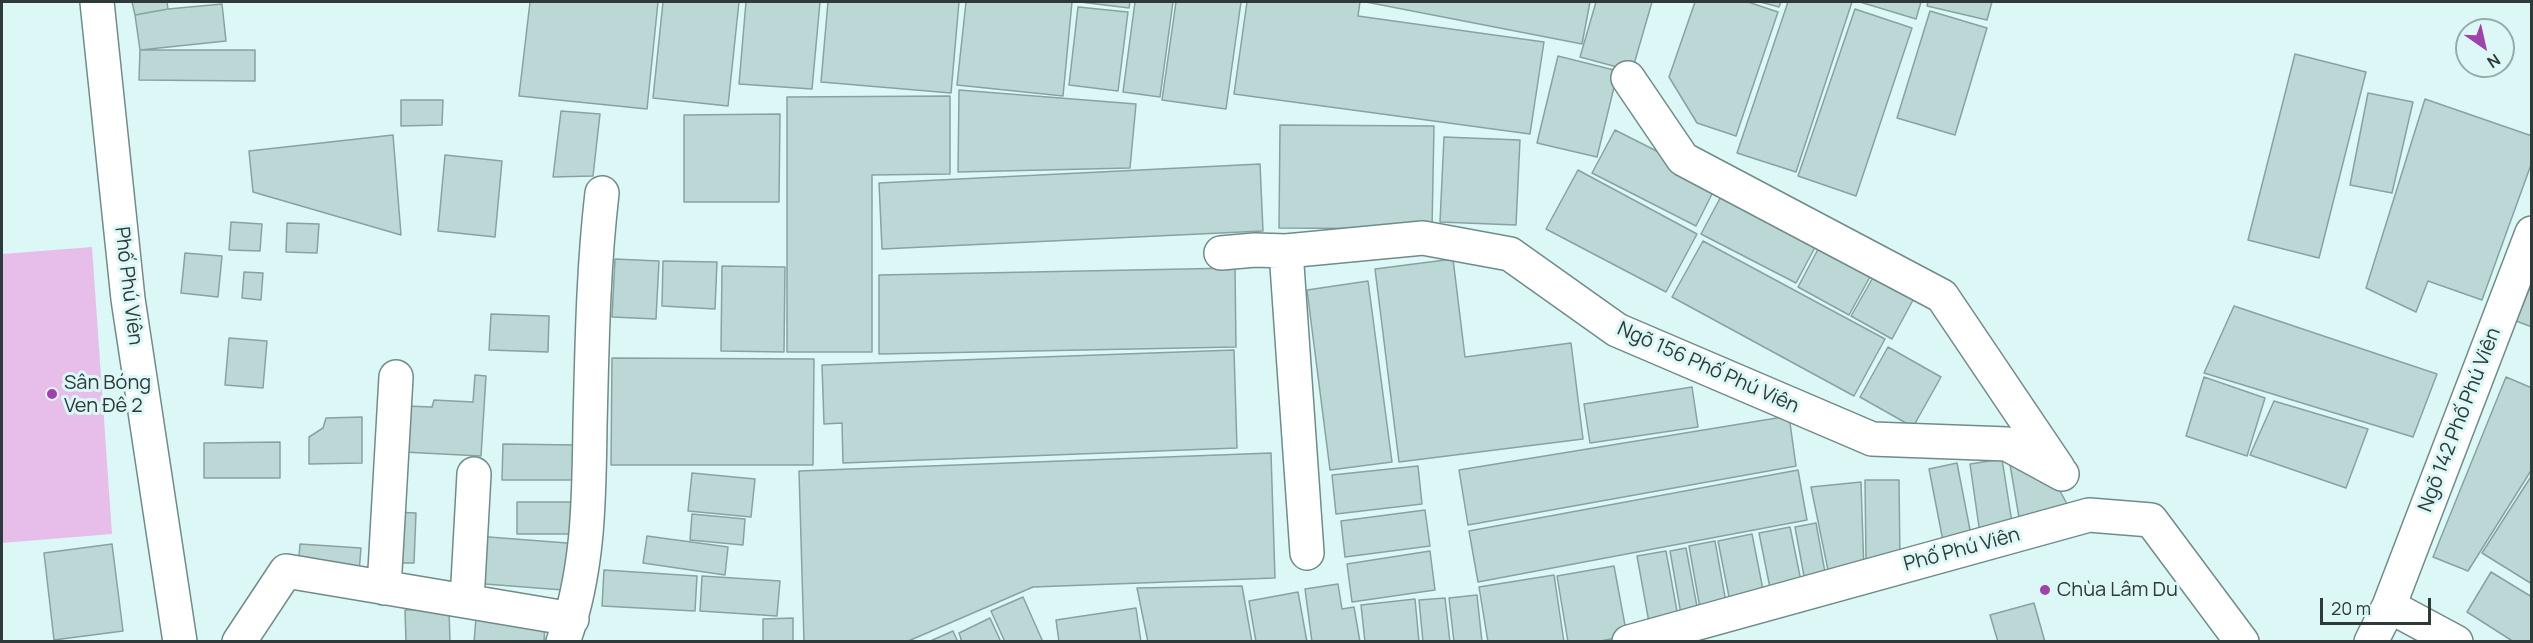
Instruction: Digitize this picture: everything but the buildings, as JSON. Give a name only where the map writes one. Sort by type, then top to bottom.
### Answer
[{"type":"street","name":"Phố Phú Viên","points":[[97,2],[128,299],[180,642]]},
{"type":"street","points":[[1628,78],[1683,159],[1942,296],[2090,514]]},
{"type":"street","points":[[239,642],[286,571],[467,601],[568,630],[588,528],[594,258],[602,193]]},
{"type":"street","name":"Ngõ 142 Phố Phú Viên","points":[[2389,606],[2532,233]]},
{"type":"street","name":"Ngõ 156 Phố Phú Viên","points":[[1221,253],[1255,250],[1286,251],[1423,238],[1510,254],[1617,330],[1872,439],[2007,444],[2062,474]]},
{"type":"street","points":[[1286,251],[1307,554]]},
{"type":"street","points":[[384,588],[396,377]]},
{"type":"street","points":[[467,601],[474,474]]},
{"type":"street","name":"Phố Phú Viên","points":[[1629,642],[2090,514],[2151,520],[2242,642]]},
{"type":"street","points":[[2371,642],[2389,606],[2456,642]]},
{"type":"shaded area","name":"Sân Bóng Ven Đê 2","points":[[92,247],[112,534],[2,543],[2,254]]},
{"type":"place","name":"Sân Bóng Ven Đê 2","points":[[52,394]]},
{"type":"place","name":"Chùa Lâm Du","points":[[2045,590]]}]
